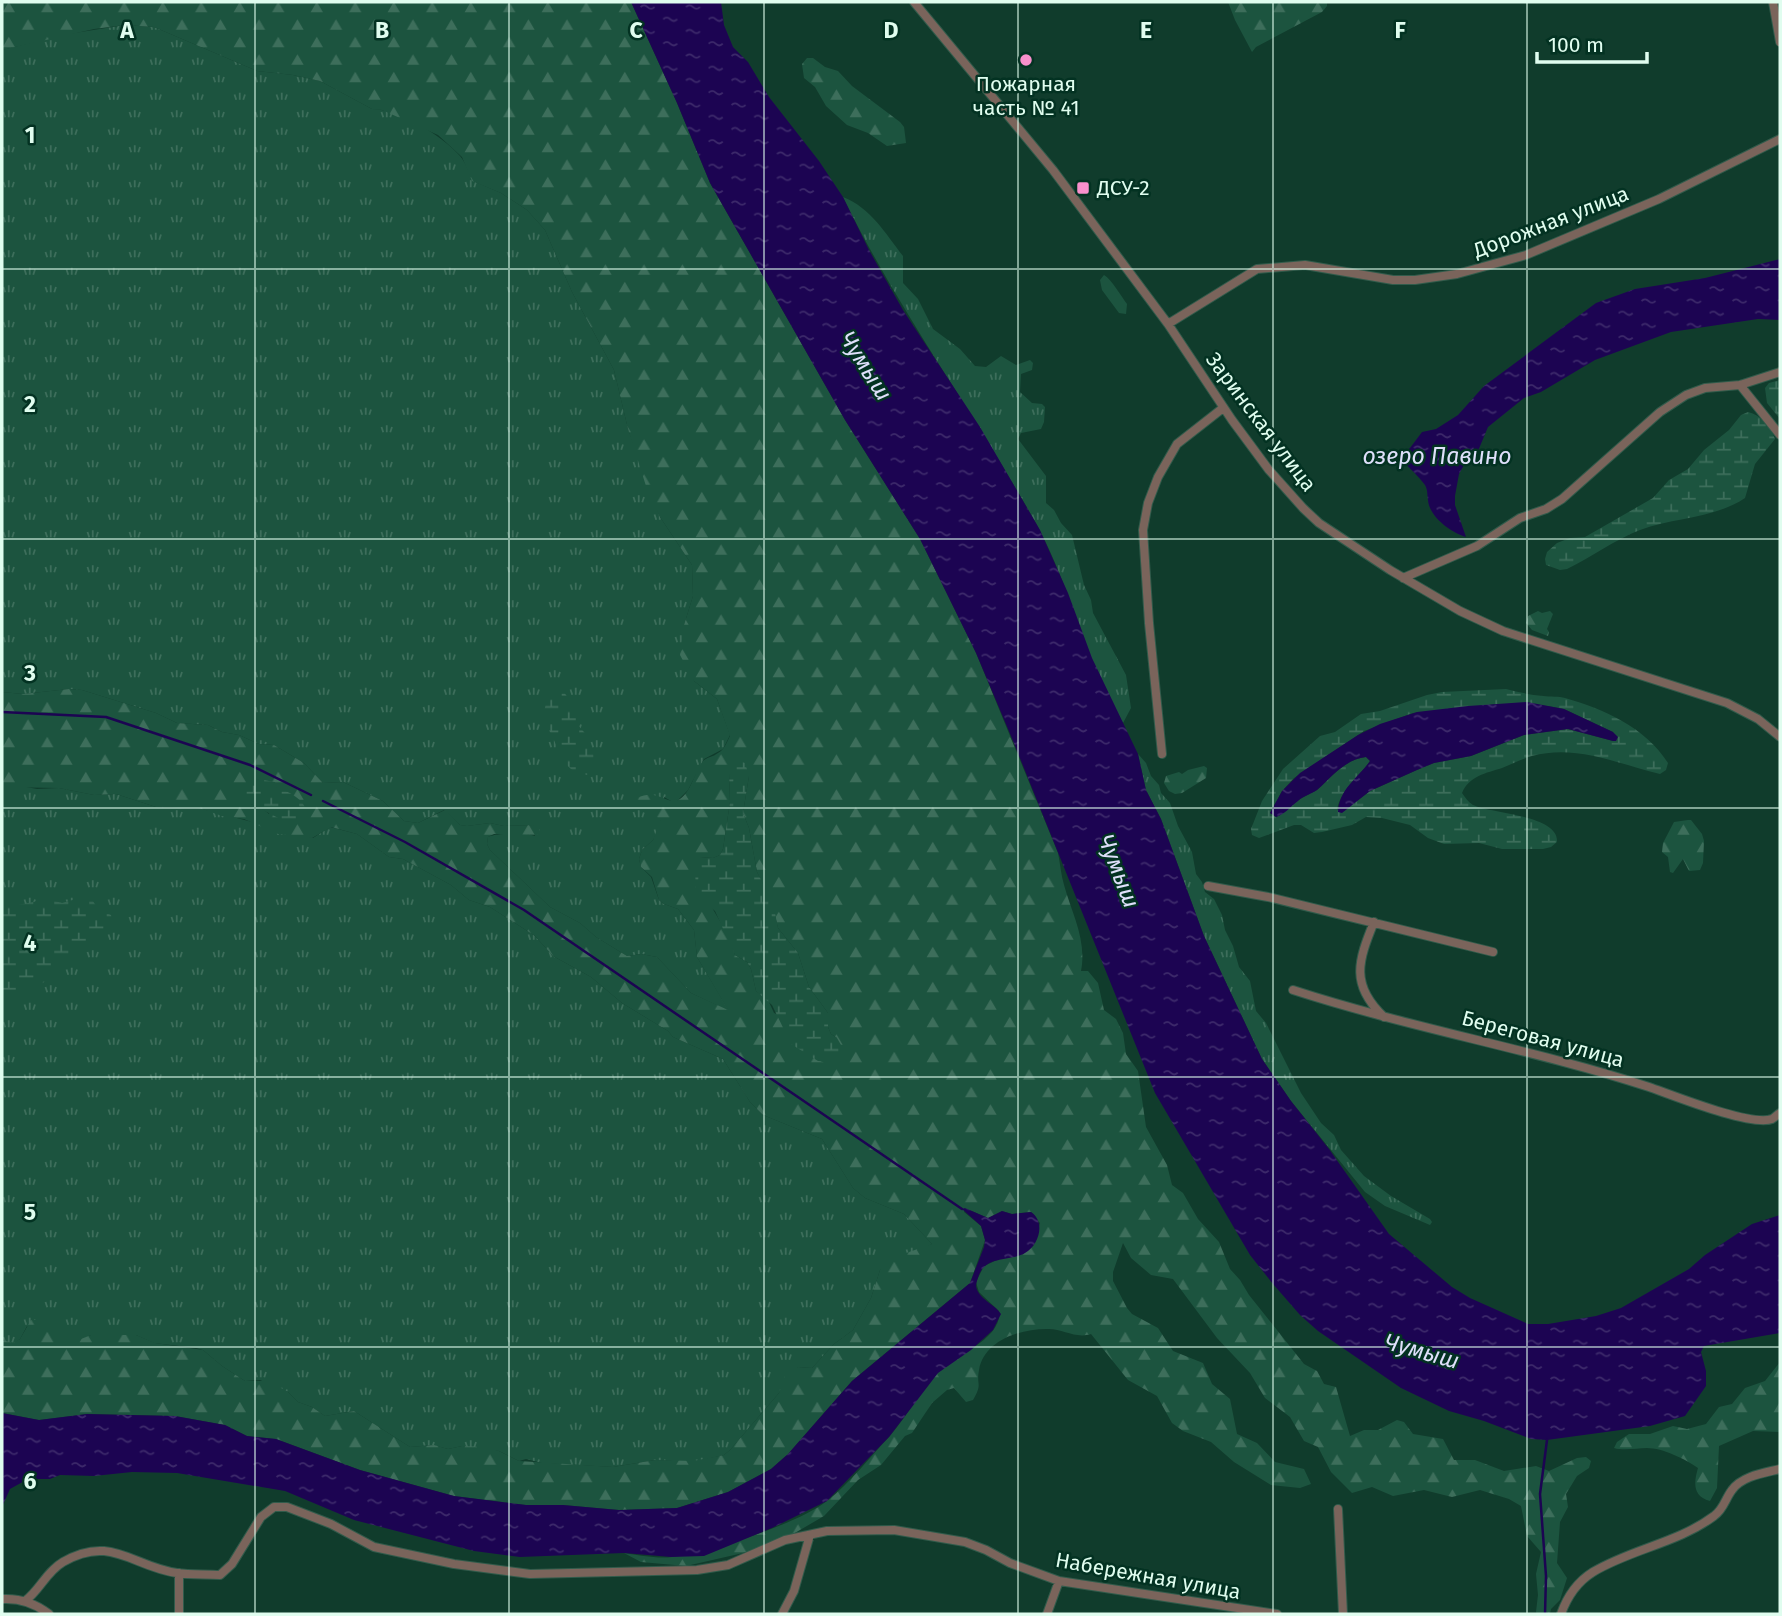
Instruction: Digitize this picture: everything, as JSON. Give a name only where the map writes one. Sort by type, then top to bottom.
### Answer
[{"type":"street","name":"Заринская улица","points":[[915,2],[1054,170],[1168,324],[1223,408],[1269,470],[1303,508],[1332,532],[1460,611],[1503,631],[1727,703],[1758,719],[1780,737]]},
{"type":"street","points":[[1773,2],[1780,42]]},
{"type":"street","name":"Дорожная улица","points":[[1168,324],[1257,269],[1305,265],[1393,280],[1415,280],[1457,274],[1525,255],[1659,199],[1780,139]]},
{"type":"street","points":[[1404,578],[1477,546],[1520,518],[1546,509],[1562,499],[1660,412],[1686,395],[1715,385],[1740,385],[1780,372]]},
{"type":"street","points":[[1740,385],[1780,435]]},
{"type":"street","points":[[1161,754],[1143,530],[1148,503],[1158,477],[1177,444],[1223,408]]},
{"type":"street","points":[[1208,886],[1374,922],[1493,952]]},
{"type":"street","points":[[1374,922],[1366,941],[1360,976],[1362,990],[1370,1004],[1385,1017]]},
{"type":"street","name":"Береговая улица","points":[[1293,990],[1350,1009],[1532,1053],[1748,1118],[1771,1119],[1780,1112]]},
{"type":"street","points":[[1561,1614],[1574,1589],[1592,1573],[1677,1538],[1714,1517],[1722,1510],[1734,1487],[1745,1479],[1780,1469]]},
{"type":"street","name":"Набережная улица","points":[[25,1601],[56,1567],[92,1552],[107,1550],[179,1573],[220,1575],[232,1564],[261,1517],[274,1507],[287,1507],[331,1524],[374,1547],[454,1564],[530,1574],[677,1572],[712,1568],[728,1565],[757,1550],[827,1531],[894,1530],[965,1542],[1010,1563],[1059,1581],[1274,1614]]},
{"type":"street","points":[[1338,1509],[1343,1614]]},
{"type":"street","points":[[782,1614],[794,1591],[810,1535]]},
{"type":"street","points":[[179,1573],[179,1614]]},
{"type":"street","points":[[1047,1614],[1059,1581]]},
{"type":"street","points":[[2,1600],[25,1601],[37,1605],[49,1614]]},
{"type":"green space","points":[[2,2],[631,2],[710,183],[845,420],[920,539],[976,653],[1058,853],[1063,881],[1078,927],[1082,949],[1081,971],[1088,971],[1098,983],[1104,1010],[1116,1019],[1123,1033],[1126,1054],[1138,1071],[1146,1127],[1167,1165],[1172,1185],[1183,1193],[1198,1219],[1219,1242],[1230,1269],[1304,1364],[1317,1371],[1324,1384],[1336,1387],[1350,1436],[1364,1430],[1378,1430],[1397,1420],[1404,1422],[1413,1434],[1443,1439],[1454,1460],[1475,1460],[1504,1471],[1536,1466],[1549,1471],[1577,1458],[1586,1457],[1591,1461],[1589,1468],[1577,1476],[1566,1494],[1568,1507],[1560,1522],[1557,1563],[1567,1578],[1560,1600],[1550,1614],[1536,1612],[1536,1574],[1541,1552],[1527,1536],[1521,1506],[1509,1499],[1480,1490],[1452,1497],[1424,1490],[1393,1496],[1372,1487],[1352,1493],[1331,1472],[1318,1447],[1304,1441],[1290,1417],[1265,1398],[1250,1373],[1217,1338],[1173,1279],[1151,1275],[1131,1258],[1123,1243],[1113,1272],[1113,1281],[1127,1308],[1132,1314],[1158,1328],[1173,1351],[1203,1363],[1212,1384],[1230,1399],[1237,1434],[1257,1443],[1275,1462],[1304,1469],[1311,1484],[1300,1488],[1271,1485],[1234,1462],[1211,1442],[1183,1431],[1172,1423],[1157,1396],[1128,1380],[1091,1334],[1038,1329],[1016,1334],[996,1344],[982,1360],[978,1375],[979,1387],[973,1400],[966,1402],[954,1388],[947,1390],[932,1403],[912,1433],[905,1436],[881,1465],[858,1480],[824,1516],[788,1537],[743,1553],[686,1566],[641,1562],[624,1553],[666,1557],[708,1549],[775,1528],[827,1501],[890,1436],[938,1372],[994,1330],[999,1311],[979,1292],[976,1282],[984,1266],[1006,1256],[1020,1255],[1034,1245],[1040,1223],[1031,1212],[1012,1214],[1002,1211],[988,1218],[965,1208],[964,1212],[981,1226],[985,1240],[970,1283],[852,1381],[788,1454],[771,1469],[728,1492],[677,1508],[619,1510],[526,1505],[454,1496],[360,1470],[276,1439],[247,1436],[225,1425],[175,1416],[87,1414],[39,1420],[2,1413],[2,1340],[13,1343],[20,1339],[31,1320],[47,1319],[69,1331],[70,1338],[76,1341],[91,1335],[136,1335],[155,1343],[203,1350],[245,1381],[269,1381],[288,1392],[298,1402],[325,1416],[354,1411],[410,1447],[484,1447],[519,1461],[613,1467],[655,1460],[693,1461],[724,1455],[779,1393],[785,1376],[798,1367],[812,1368],[834,1344],[853,1330],[871,1298],[880,1270],[889,1259],[932,1244],[904,1214],[865,1198],[853,1188],[822,1139],[763,1115],[750,1102],[723,1059],[673,1037],[668,1031],[622,1003],[591,977],[553,956],[535,936],[490,907],[469,900],[451,885],[403,859],[389,857],[357,834],[331,827],[312,838],[278,834],[244,819],[222,816],[202,809],[156,807],[116,794],[94,795],[59,788],[2,787],[2,692],[23,694],[82,690],[156,713],[177,723],[208,725],[259,744],[274,745],[304,763],[323,783],[343,782],[383,801],[404,821],[418,823],[445,810],[460,825],[533,825],[542,835],[494,834],[488,837],[487,844],[490,850],[550,907],[580,923],[596,937],[627,956],[641,954],[657,957],[691,993],[728,1010],[697,957],[694,930],[678,909],[659,900],[652,877],[641,867],[639,859],[642,850],[653,840],[661,819],[640,811],[637,798],[649,795],[671,801],[680,799],[688,790],[703,761],[720,752],[730,736],[717,699],[694,681],[680,655],[684,625],[693,596],[692,565],[660,517],[646,486],[628,429],[614,370],[572,292],[545,230],[527,210],[501,193],[472,181],[462,157],[438,135],[382,110],[372,109],[320,81],[257,71],[154,27],[125,25],[94,29],[2,50]],"holes":[[[729,773],[749,776],[743,813],[749,828],[757,872],[772,903],[778,928],[798,953],[809,987],[828,1013],[828,1027],[831,1034],[837,1038],[774,1013],[768,1000],[756,991],[751,969],[747,962],[735,955],[727,933],[711,906],[700,857],[713,858],[720,855],[723,849],[730,802]],[[257,779],[277,788],[269,814],[251,804]]]},
{"type":"green space","points":[[1228,2],[1327,2],[1327,6],[1322,12],[1256,47],[1252,52]]},
{"type":"green space","points":[[125,25],[154,27],[257,71],[320,81],[372,109],[407,119],[432,132],[452,148],[464,162],[473,181],[501,193],[527,210],[545,230],[572,292],[614,370],[628,429],[660,517],[692,565],[693,596],[684,625],[694,681],[717,699],[730,735],[723,749],[704,759],[688,790],[677,801],[664,797],[660,827],[653,840],[642,850],[639,859],[641,867],[651,877],[659,900],[678,909],[694,930],[697,957],[729,1011],[691,993],[657,957],[641,954],[627,956],[596,937],[580,923],[550,907],[490,850],[487,844],[488,837],[498,835],[535,836],[533,825],[460,825],[444,810],[418,823],[404,821],[383,801],[343,782],[323,783],[304,763],[274,745],[259,744],[208,725],[177,723],[156,713],[82,690],[23,694],[2,692],[2,50],[62,35]]},
{"type":"green space","points":[[807,58],[813,58],[825,67],[838,71],[852,86],[900,122],[904,127],[906,143],[887,146],[868,133],[847,125],[826,106],[815,87],[804,78],[802,64]]},
{"type":"green space","points":[[843,197],[870,214],[883,230],[903,256],[903,283],[918,299],[933,329],[960,349],[975,366],[986,367],[1001,356],[1016,365],[1030,360],[1033,363],[1032,370],[1021,374],[1020,392],[1032,403],[1045,407],[1044,422],[1041,429],[1021,433],[1018,439],[1046,476],[1046,503],[1072,535],[1093,613],[1126,675],[1131,708],[1123,723],[1098,676],[1050,551],[1038,527],[888,281]]},
{"type":"green space","points":[[1104,275],[1127,304],[1126,314],[1119,313],[1102,290],[1100,280]]},
{"type":"green space","points":[[1780,380],[1780,419],[1767,403],[1765,388],[1769,383]]},
{"type":"green space","points":[[1748,412],[1765,422],[1775,439],[1755,464],[1745,498],[1707,514],[1640,530],[1567,569],[1560,570],[1546,565],[1547,552],[1557,543],[1570,538],[1585,537],[1653,498],[1669,480],[1688,469],[1704,450],[1729,430],[1741,415]]},
{"type":"green space","points":[[1538,611],[1550,611],[1553,614],[1547,629],[1548,636],[1532,630],[1526,623],[1528,616]]},
{"type":"green space","points":[[546,684],[561,688],[576,709],[578,725],[589,738],[594,756],[588,775],[577,772],[564,762],[542,721],[546,703],[543,692]]},
{"type":"green space","points":[[1506,689],[1580,702],[1622,721],[1648,739],[1668,763],[1666,770],[1660,774],[1581,754],[1548,753],[1532,756],[1484,774],[1465,787],[1462,793],[1473,805],[1523,817],[1547,826],[1555,833],[1557,842],[1543,849],[1502,849],[1479,843],[1444,844],[1428,838],[1410,825],[1366,817],[1352,825],[1322,832],[1314,833],[1301,825],[1294,825],[1259,838],[1252,835],[1251,829],[1262,801],[1283,769],[1320,736],[1335,732],[1361,714],[1442,692]],"holes":[[[1500,704],[1564,709],[1613,732],[1613,741],[1568,729],[1524,735],[1471,756],[1434,763],[1417,770],[1370,791],[1342,812],[1337,809],[1339,802],[1370,761],[1366,757],[1345,765],[1317,790],[1298,800],[1280,815],[1276,817],[1270,813],[1282,791],[1294,778],[1364,731],[1413,713]]]},
{"type":"green space","points":[[1138,754],[1170,803],[1178,826],[1192,852],[1196,874],[1205,892],[1214,899],[1239,967],[1250,981],[1256,1011],[1266,1023],[1301,1093],[1321,1123],[1334,1135],[1341,1150],[1364,1176],[1430,1219],[1430,1225],[1385,1206],[1365,1192],[1291,1101],[1262,1059],[1204,936],[1161,819],[1146,790]]},
{"type":"green space","points":[[738,761],[745,763],[749,776],[743,813],[749,828],[757,872],[773,903],[778,928],[798,953],[809,987],[828,1013],[828,1027],[841,1045],[839,1060],[833,1064],[818,1061],[791,1044],[772,1005],[756,991],[747,962],[735,955],[715,911],[696,891],[695,869],[700,857],[713,858],[720,855],[723,849],[730,802],[729,773]]},
{"type":"green space","points":[[1204,766],[1207,768],[1206,778],[1182,793],[1169,791],[1164,783],[1166,776],[1179,772],[1182,774]]},
{"type":"green space","points":[[257,779],[275,782],[277,788],[298,798],[306,810],[306,820],[288,823],[251,804],[243,793],[245,787]]},
{"type":"green space","points":[[2,787],[37,789],[59,788],[94,795],[116,794],[156,807],[202,809],[313,838],[330,827],[357,834],[389,857],[403,859],[451,885],[469,900],[490,907],[535,936],[553,956],[591,977],[622,1003],[668,1031],[673,1037],[723,1059],[750,1102],[763,1115],[822,1139],[853,1188],[865,1198],[904,1214],[932,1244],[880,1270],[871,1298],[853,1330],[834,1344],[812,1368],[798,1367],[730,1450],[724,1455],[693,1462],[655,1460],[613,1467],[542,1463],[526,1459],[519,1461],[499,1451],[462,1446],[448,1449],[433,1445],[410,1447],[354,1411],[325,1416],[298,1402],[288,1392],[260,1380],[245,1381],[203,1350],[196,1348],[154,1343],[136,1335],[91,1335],[76,1342],[27,1326],[20,1339],[13,1344],[2,1340]]},
{"type":"green space","points":[[1691,820],[1704,841],[1703,863],[1700,870],[1689,871],[1683,859],[1673,873],[1670,872],[1668,857],[1662,852],[1663,843],[1674,822]]},
{"type":"green space","points":[[83,897],[91,898],[98,909],[111,915],[109,930],[105,935],[68,957],[40,985],[2,997],[2,902],[18,905],[48,899],[62,903]]},
{"type":"green space","points":[[1780,1362],[1780,1432],[1753,1431],[1719,1446],[1717,1488],[1710,1501],[1697,1492],[1695,1483],[1698,1468],[1687,1461],[1653,1448],[1614,1448],[1617,1442],[1629,1434],[1650,1434],[1673,1426],[1687,1429],[1706,1424],[1719,1407],[1732,1404],[1745,1388],[1765,1381]]},
{"type":"water","name":"Чумыш","points":[[631,2],[721,2],[724,25],[733,47],[748,62],[769,97],[819,161],[843,197],[903,310],[980,427],[1040,530],[1068,593],[1092,658],[1138,754],[1146,790],[1161,819],[1204,936],[1262,1059],[1389,1234],[1452,1287],[1470,1298],[1528,1324],[1548,1324],[1596,1316],[1621,1308],[1689,1269],[1752,1224],[1780,1215],[1780,1333],[1704,1346],[1701,1352],[1706,1371],[1706,1386],[1685,1416],[1650,1426],[1547,1440],[1531,1439],[1449,1411],[1401,1388],[1318,1331],[1300,1315],[1250,1255],[1155,1093],[976,653],[920,539],[845,420],[710,183]]},
{"type":"water","name":"озеро Павино","points":[[1780,259],[1780,320],[1758,319],[1671,332],[1595,360],[1541,392],[1524,398],[1488,427],[1478,451],[1459,474],[1455,505],[1466,537],[1448,528],[1432,512],[1425,485],[1402,461],[1403,453],[1422,432],[1436,429],[1458,415],[1484,386],[1596,303],[1635,289],[1705,278]]},
{"type":"water","points":[[1527,702],[1564,709],[1613,732],[1618,737],[1613,741],[1568,729],[1524,735],[1471,756],[1434,763],[1417,770],[1370,791],[1342,813],[1338,812],[1345,790],[1370,761],[1366,757],[1345,765],[1317,790],[1300,799],[1282,814],[1276,817],[1270,813],[1282,791],[1300,773],[1358,735],[1380,724],[1417,712]]},
{"type":"water","points":[[962,1209],[988,1218],[1002,1211],[1012,1214],[1031,1212],[1038,1222],[1039,1233],[1030,1249],[1019,1256],[987,1264],[979,1275],[977,1291],[1001,1314],[993,1330],[971,1350],[938,1373],[889,1437],[827,1501],[772,1528],[704,1556],[671,1557],[624,1553],[520,1557],[474,1551],[354,1520],[285,1491],[177,1473],[132,1472],[28,1479],[10,1489],[2,1507],[2,1413],[39,1420],[87,1414],[175,1416],[225,1425],[247,1436],[276,1439],[360,1470],[454,1496],[526,1505],[619,1510],[677,1508],[728,1492],[771,1469],[788,1454],[852,1381],[970,1283],[985,1240],[981,1226]]},
{"type":"waterway","points":[[2,712],[106,717],[250,765],[311,795]]},
{"type":"waterway","points":[[323,801],[405,842],[524,910],[962,1209]]},
{"type":"waterway","points":[[1545,1614],[1546,1576],[1540,1494],[1547,1440]]},
{"type":"place","name":"Пожарная часть № 41","points":[[1026,60]]},
{"type":"place","name":"ДСУ-2","points":[[1083,188]]}]
